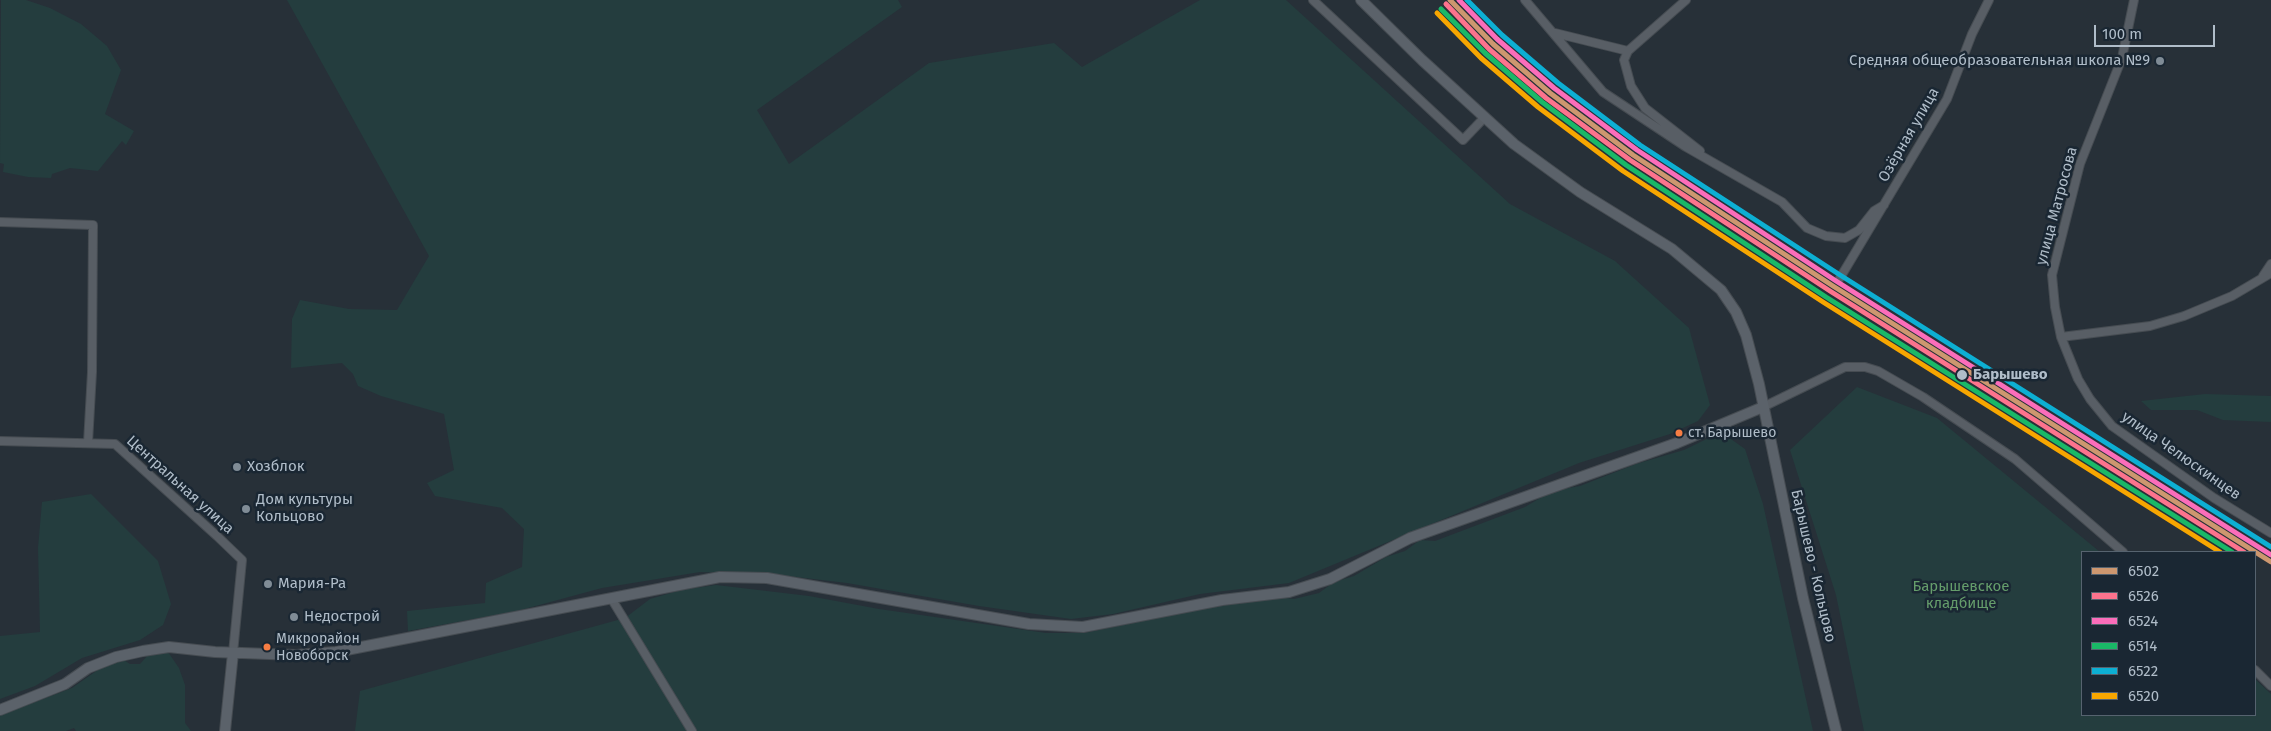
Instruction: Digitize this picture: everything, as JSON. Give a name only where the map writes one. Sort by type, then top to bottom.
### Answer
[{"type":"main road","name":"Барышево - Кольцово","points":[[1361,0],[1484,118],[1514,144],[1580,192],[1672,249],[1721,290],[1736,312],[1746,335],[1763,406],[1803,598],[1836,731]]},
{"type":"main road","points":[[0,710],[65,684],[88,668],[116,657],[169,647],[233,653],[296,655],[336,652],[720,577],[767,578],[1029,624],[1083,627],[1222,600],[1289,592],[1322,581],[1410,538],[1677,443],[1763,406]]},
{"type":"main road","points":[[225,731],[233,653]]},
{"type":"street","points":[[1313,0],[1463,140],[1484,118]]},
{"type":"street","points":[[1525,0],[1555,33],[1583,71],[1603,92],[1686,147],[1782,202],[1807,228],[1826,236],[1845,238],[1852,236],[1874,211],[1884,205]]},
{"type":"street","points":[[1686,0],[1628,51],[1624,60],[1632,86],[1645,108],[1706,157]]},
{"type":"street","name":"Озёрная улица","points":[[1840,278],[1947,99],[1972,34],[1989,0]]},
{"type":"street","name":"улица Матросова","points":[[2061,337],[2054,307],[2052,274],[2080,164],[2122,58],[2134,0]]},
{"type":"street","points":[[1555,33],[1628,51]]},
{"type":"street","points":[[0,222],[93,224],[92,372],[88,443]]},
{"type":"street","points":[[2262,277],[2271,264]]},
{"type":"street","points":[[2061,337],[2150,326],[2208,307],[2232,296],[2271,273]]},
{"type":"street","name":"улица Челюскинцев","points":[[2061,337],[2078,379],[2090,399],[2112,426],[2214,498],[2271,533]]},
{"type":"street","points":[[1763,406],[1845,367],[1865,367],[1878,371],[1918,394],[2015,459],[2122,551]]},
{"type":"street","name":"Центральная улица","points":[[0,441],[115,444],[242,560],[233,653]]},
{"type":"street","points":[[611,598],[692,731]]},
{"type":"street","points":[[2256,671],[2271,686]]},
{"type":"green space","points":[[1,0],[26,0],[50,8],[81,24],[107,46],[121,70],[105,114],[134,131],[126,145],[122,141],[98,171],[70,168],[52,174],[51,178],[28,177],[3,172],[4,164],[0,163]]},
{"type":"green space","points":[[287,0],[898,0],[902,7],[757,110],[789,164],[929,63],[1054,43],[1082,67],[1200,0],[1286,0],[1510,204],[1615,261],[1689,328],[1710,405],[1698,421],[1670,434],[1579,463],[1289,583],[1200,594],[1113,614],[1071,619],[979,606],[847,583],[771,574],[700,572],[602,588],[517,611],[408,631],[407,611],[485,603],[486,583],[522,567],[524,529],[502,508],[435,496],[427,483],[454,470],[444,414],[381,396],[358,386],[353,374],[342,363],[291,368],[292,319],[300,300],[349,309],[397,310],[429,256]]},
{"type":"green space","name":"Барышевское кладбище","points":[[1857,387],[1937,418],[2099,551],[2081,551],[2081,716],[2256,716],[2256,680],[2271,694],[2271,731],[1864,731],[1836,595],[1790,450]]},
{"type":"green space","points":[[2205,394],[2271,396],[2271,422],[2223,420],[2197,410],[2151,410],[2141,401]]},
{"type":"green space","points":[[1721,432],[1745,449],[1763,504],[1813,731],[355,731],[360,691],[625,618],[650,599],[681,590],[716,585],[809,596],[879,609],[1046,633],[1084,633],[1206,608],[1278,597],[1294,599],[1319,593],[1334,582],[1354,576],[1386,557],[1405,551],[1420,540],[1435,541],[1525,507],[1552,491],[1580,486],[1636,464],[1684,450]]},
{"type":"green space","points":[[91,494],[158,561],[171,604],[163,625],[140,640],[82,658],[35,686],[0,699],[0,636],[40,632],[38,548],[42,502]]},
{"type":"green space","points":[[168,652],[179,668],[185,685],[185,723],[191,731],[76,731],[74,728],[66,731],[0,731],[0,715],[72,688],[102,667],[122,659],[130,664],[140,664],[148,655]]},
{"type":"transit line","name":"6502","points":[[1450,0],[1493,44],[1550,93],[1633,155],[1833,286],[2254,551]]},
{"type":"transit line","name":"6524","points":[[1459,0],[1497,39],[1554,88],[1637,150],[1836,281],[2271,555]]},
{"type":"transit line","name":"6522","points":[[1467,0],[1502,35],[1558,83],[1640,145],[1840,275],[2271,547]]},
{"type":"transit line","name":"6526","points":[[1446,4],[1489,49],[1546,98],[1630,160],[1830,291],[2242,551]]},
{"type":"transit line","name":"6514","points":[[1441,9],[1485,53],[1542,102],[1626,165],[1826,297],[2230,551]]},
{"type":"transit line","name":"6520","points":[[1437,13],[1481,58],[1538,107],[1623,171],[1823,302],[2218,551]]},
{"type":"transit line","name":"6502","points":[[2256,553],[2271,562]]},
{"type":"place","name":"Средняя общеобразовательная школа №9","points":[[2160,61]]},
{"type":"place","name":"Барышево","points":[[1962,375]]},
{"type":"place","name":"ст. Барышево","points":[[1679,433]]},
{"type":"place","name":"Хозблок","points":[[237,467]]},
{"type":"place","name":"Дом культуры Кольцово","points":[[246,509]]},
{"type":"place","name":"Мария-Ра","points":[[268,584]]},
{"type":"place","name":"Недострой","points":[[294,617]]},
{"type":"place","name":"Микрорайон Новоборск","points":[[267,647]]}]
